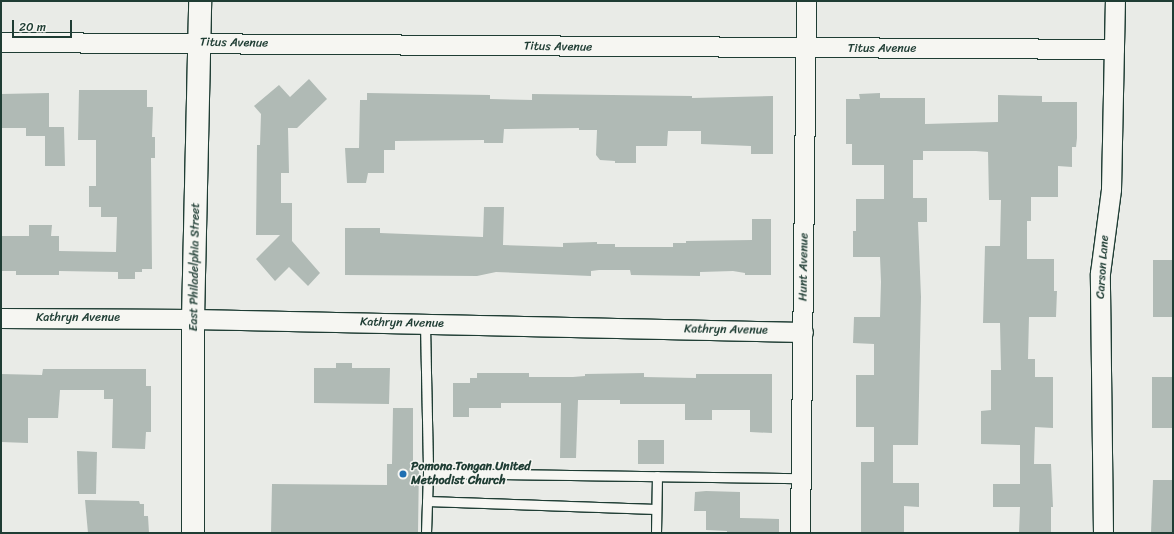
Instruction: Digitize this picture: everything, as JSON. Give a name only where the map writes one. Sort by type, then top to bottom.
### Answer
[{"type":"street","name":"East Philadelphia Street","points":[[193,533],[193,319],[200,1]]},
{"type":"street","name":"Hunt Avenue","points":[[800,533],[806,1]]},
{"type":"street","name":"Carson Lane","points":[[1103,533],[1100,273],[1111,189],[1115,1]]},
{"type":"street","name":"Titus Avenue","points":[[1,42],[806,49],[1114,49]]},
{"type":"street","name":"Kathryn Avenue","points":[[1,318],[193,319],[803,332]]},
{"type":"lane","points":[[426,324],[428,473],[426,533]]},
{"type":"lane","points":[[428,473],[801,478]]},
{"type":"lane","points":[[656,533],[657,476]]},
{"type":"lane","points":[[427,501],[656,509]]},
{"type":"building","points":[[309,79],[327,99],[297,128],[288,128],[289,173],[281,173],[281,203],[292,203],[292,241],[320,273],[308,286],[289,267],[275,281],[256,259],[280,235],[256,235],[257,145],[260,145],[261,114],[254,106],[279,85],[290,97]]},
{"type":"building","points":[[79,90],[147,90],[147,107],[153,107],[152,137],[155,137],[155,158],[151,158],[152,269],[142,269],[142,272],[135,272],[135,279],[118,279],[118,272],[59,271],[59,275],[16,275],[16,271],[1,271],[1,236],[29,236],[29,225],[52,225],[51,236],[59,236],[59,251],[116,252],[117,217],[101,217],[101,207],[89,207],[89,186],[96,186],[96,140],[78,140]]},
{"type":"building","points":[[49,93],[49,127],[64,127],[65,166],[45,166],[45,136],[26,136],[26,128],[1,128],[1,94]]},
{"type":"building","points":[[367,93],[490,95],[490,99],[532,100],[532,94],[692,96],[692,98],[773,96],[773,154],[751,154],[751,146],[701,144],[701,131],[668,131],[667,146],[636,146],[636,163],[615,163],[615,161],[600,160],[596,155],[597,130],[579,130],[579,128],[504,129],[503,143],[484,143],[484,140],[395,141],[395,150],[384,150],[384,173],[368,173],[366,183],[347,183],[345,148],[359,148],[360,100],[367,100]]},
{"type":"building","points":[[880,93],[880,98],[925,98],[925,124],[998,122],[998,95],[1042,96],[1042,102],[1077,102],[1077,138],[1076,147],[1072,147],[1072,167],[1058,166],[1058,197],[1031,197],[1031,221],[1027,221],[1027,259],[1054,259],[1054,291],[1057,291],[1056,317],[1029,317],[1028,359],[1035,359],[1035,377],[1053,377],[1053,428],[1035,427],[1034,464],[1051,464],[1053,507],[1051,507],[1051,533],[1019,533],[1020,507],[993,507],[993,484],[1020,484],[1020,445],[981,444],[981,411],[991,410],[991,370],[1001,370],[1000,323],[983,323],[985,246],[1000,246],[1001,200],[989,200],[988,152],[923,151],[923,160],[913,160],[913,198],[927,198],[927,222],[918,222],[921,297],[918,445],[893,445],[893,483],[919,483],[919,507],[904,506],[904,533],[861,533],[861,462],[874,462],[874,427],[856,427],[856,375],[874,375],[874,344],[853,343],[854,317],[880,317],[881,282],[880,257],[853,257],[853,231],[856,231],[856,199],[884,199],[884,165],[852,165],[852,144],[846,144],[846,99],[860,99],[859,94]]},
{"type":"building","points":[[484,207],[504,207],[503,245],[563,247],[563,243],[597,242],[597,244],[615,244],[615,247],[673,247],[673,243],[686,243],[686,241],[752,240],[752,219],[771,219],[771,275],[745,275],[745,273],[733,271],[700,272],[700,276],[631,275],[630,270],[599,270],[591,271],[591,276],[496,272],[477,276],[345,275],[345,228],[380,228],[380,233],[483,237]]},
{"type":"building","points":[[1153,260],[1173,260],[1173,317],[1153,317]]},
{"type":"building","points":[[336,363],[352,363],[352,368],[390,368],[389,404],[314,403],[314,368],[336,368]]},
{"type":"building","points":[[43,369],[146,369],[146,386],[151,386],[151,432],[146,432],[145,449],[112,448],[113,399],[104,399],[104,390],[60,390],[58,418],[28,418],[28,443],[1,442],[1,374],[42,375]]},
{"type":"building","points":[[477,373],[529,373],[529,377],[573,377],[585,376],[585,374],[644,373],[644,377],[696,378],[696,374],[772,374],[772,433],[750,432],[750,410],[712,410],[712,420],[685,420],[685,404],[620,404],[620,400],[578,400],[576,458],[560,458],[561,403],[501,403],[501,408],[469,408],[469,417],[453,417],[453,383],[470,383],[470,378],[477,378]]},
{"type":"building","points":[[1152,377],[1173,377],[1173,428],[1152,428]]},
{"type":"building","name":"Pomona Tongan United Methodist Church","points":[[393,408],[413,408],[413,463],[419,463],[418,533],[271,533],[272,484],[387,485],[387,464],[392,464]]},
{"type":"building","points":[[638,440],[664,440],[664,464],[638,464]]},
{"type":"building","points":[[77,451],[97,452],[96,494],[78,494]]},
{"type":"building","points":[[1153,480],[1173,480],[1173,533],[1151,533]]},
{"type":"building","points":[[695,492],[740,492],[740,518],[779,519],[779,533],[727,533],[727,531],[706,530],[706,511],[694,511]]},
{"type":"building","points":[[85,500],[139,501],[140,504],[144,504],[144,516],[148,516],[149,533],[88,533]]},
{"type":"place","name":"Pomona Tongan United Methodist Church","points":[[403,474]]}]
